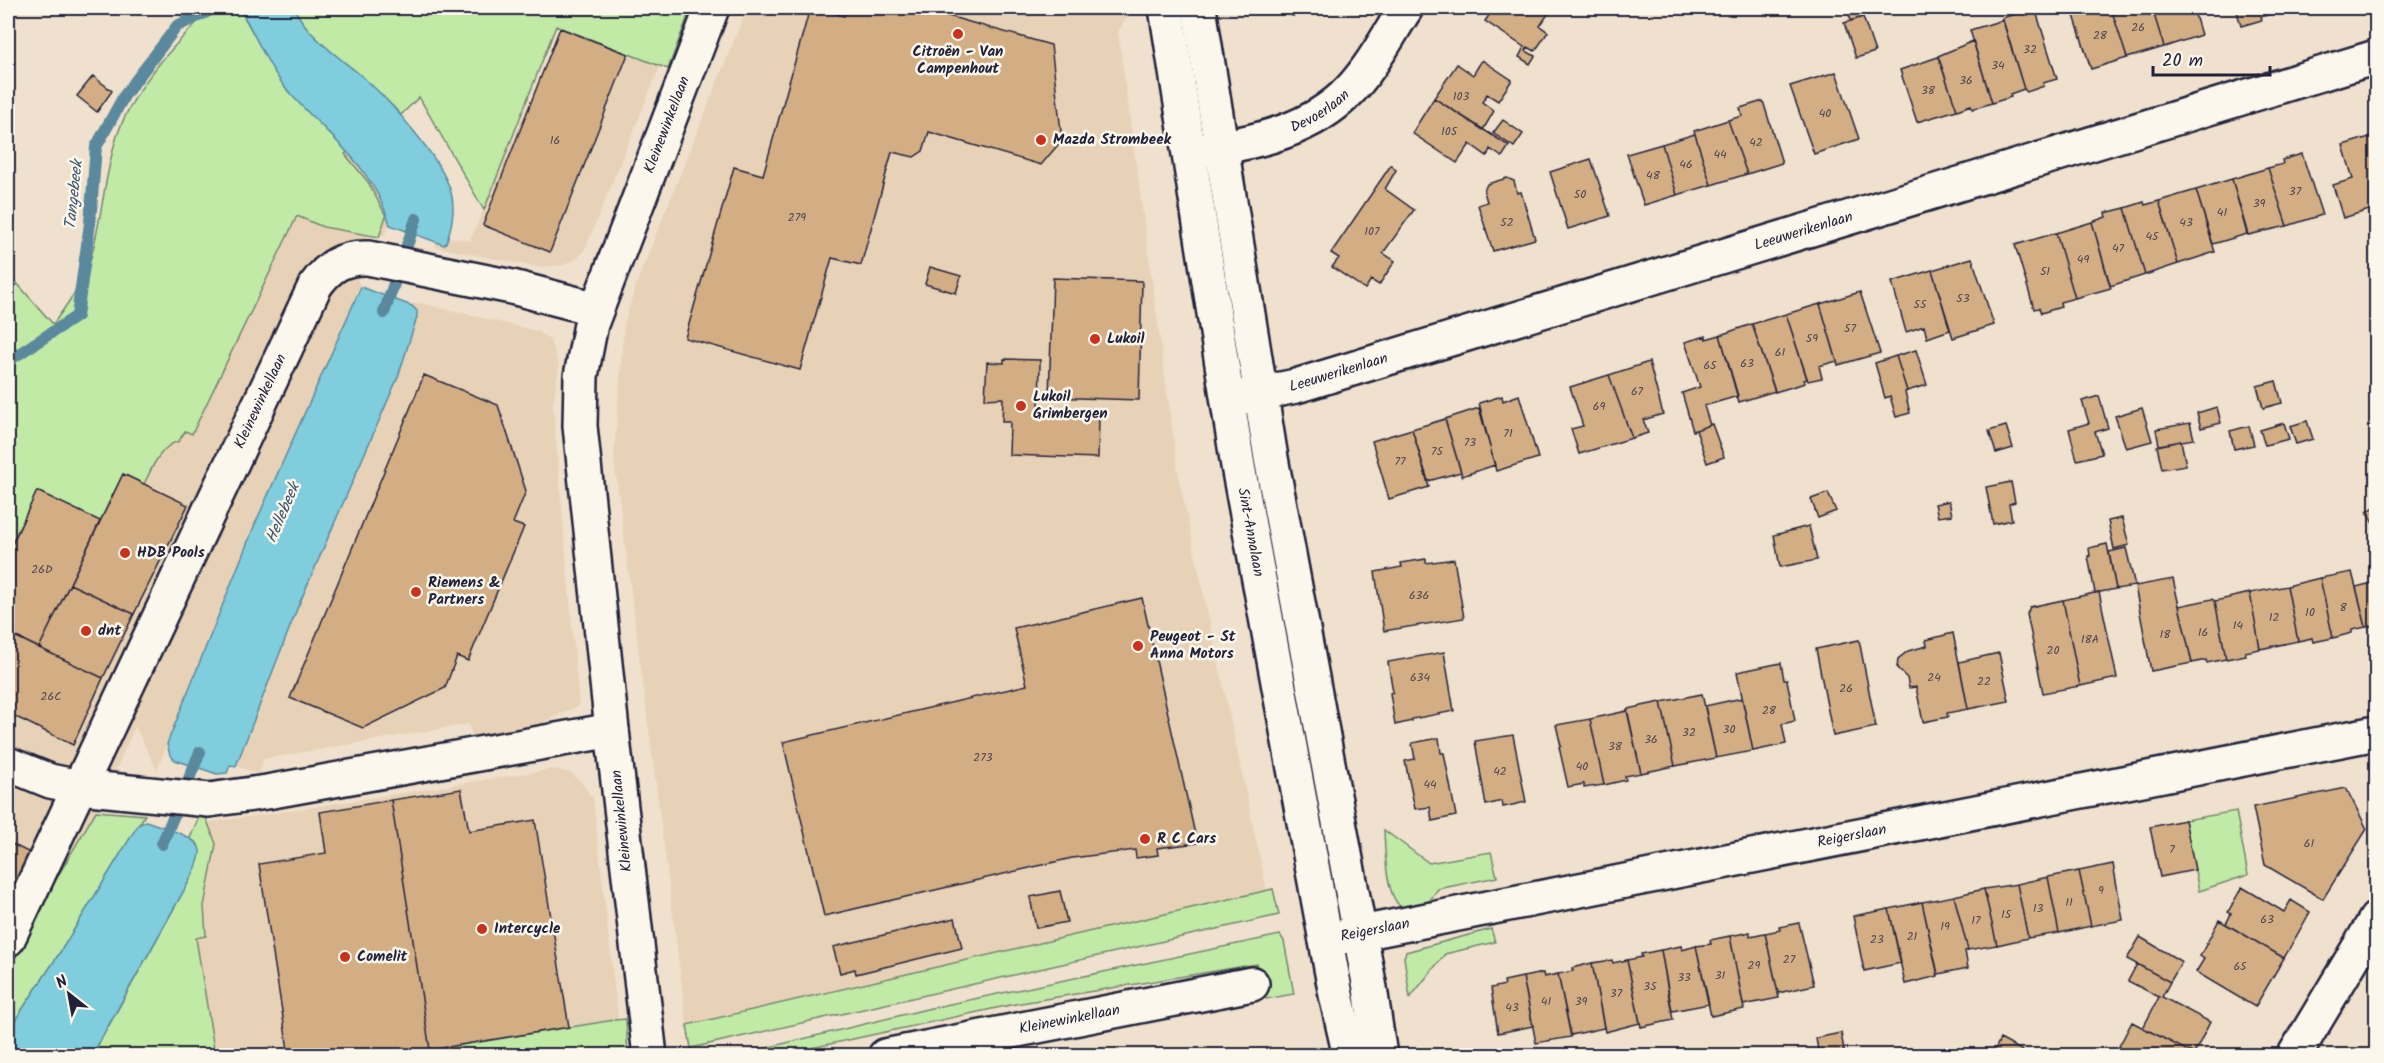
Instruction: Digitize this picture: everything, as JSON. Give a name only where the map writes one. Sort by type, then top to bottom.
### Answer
[{"type":"street","name":"Kleinewinkellaan","points":[[650,1056],[646,1041],[580,426],[581,376],[596,309],[712,8]]},
{"type":"street","name":"Sint-Annalaan","points":[[1166,8],[1227,400],[1326,940],[1350,1056]]},
{"type":"street","points":[[1199,8],[1274,470],[1370,988],[1380,1056]]},
{"type":"street","name":"Devoerlaan","points":[[1189,152],[1260,140],[1320,114],[1342,98],[1360,78],[1406,8]]},
{"type":"street","name":"Leeuwerikenlaan","points":[[1227,400],[1296,386],[2376,57]]},
{"type":"street","name":"Kleinewinkellaan","points":[[8,939],[315,286],[324,273],[337,263],[353,258],[379,260],[512,287],[596,309]]},
{"type":"street","points":[[8,764],[50,780],[79,787],[209,800],[267,792],[612,730]]},
{"type":"street","name":"Reigerslaan","points":[[1326,940],[2376,733]]},
{"type":"street","points":[[2294,1056],[2376,919]]},
{"type":"street","name":"Kleinewinkellaan","points":[[885,1056],[1252,984]]},
{"type":"shaded area","points":[[211,8],[239,8],[371,182],[384,204],[390,222],[384,236],[368,233],[356,277],[361,287],[255,524],[157,770],[135,726],[92,826],[59,954],[8,1031],[8,361],[52,326],[72,299],[89,263],[137,96],[164,59]]},
{"type":"shaded area","points":[[570,8],[684,8],[585,249],[577,259],[563,265],[538,267],[435,247],[437,243],[444,245],[448,237],[470,241]]},
{"type":"shaded area","points":[[747,8],[1125,8],[1127,17],[1118,32],[1179,479],[1267,891],[687,1025],[614,459],[624,324],[637,282]]},
{"type":"shaded area","points":[[420,303],[537,331],[549,339],[555,353],[559,367],[553,405],[579,706],[543,722],[543,725],[472,736],[469,724],[264,759],[258,774],[236,766],[297,609],[398,377],[411,304]]},
{"type":"shaded area","points":[[554,769],[571,773],[593,798],[620,1037],[520,1056],[92,1056],[193,874],[195,841],[190,838],[195,824]]},
{"type":"green space","points":[[211,8],[239,8],[287,90],[348,151],[345,154],[368,182],[386,216],[379,237],[323,227],[297,216],[192,434],[185,431],[179,441],[162,453],[144,484],[123,474],[100,521],[37,492],[12,543],[8,540],[8,273],[53,324],[69,302],[87,270],[113,151],[124,118],[157,67]]},
{"type":"green space","points":[[294,8],[691,8],[668,69],[556,26],[484,210],[419,97],[401,115],[314,36]]},
{"type":"green space","points":[[96,811],[145,815],[59,954],[8,1031],[8,954],[16,957],[42,903]]},
{"type":"green space","points":[[2236,811],[2248,875],[2199,891],[2185,820]]},
{"type":"green space","points":[[199,817],[206,818],[216,844],[204,906],[206,936],[196,938],[215,1055],[92,1056],[193,874],[198,844],[190,838]]},
{"type":"green space","points":[[1384,830],[1429,863],[1491,852],[1497,877],[1438,889],[1428,903],[1403,908],[1397,903],[1389,884]]},
{"type":"green space","points":[[1273,889],[1279,915],[691,1048],[687,1025]]},
{"type":"green space","points":[[1491,929],[1495,942],[1445,954],[1410,998],[1404,957],[1406,952]]},
{"type":"green space","points":[[1280,935],[1284,941],[1294,994],[1266,999],[1257,964],[1015,1004],[779,1055],[732,1056],[931,1008]]},
{"type":"green space","points":[[626,1019],[628,1056],[395,1056],[614,1020]]},
{"type":"water","points":[[239,8],[294,8],[314,36],[370,83],[413,130],[439,166],[452,197],[453,215],[444,245],[390,225],[382,204],[360,167],[288,91],[268,61]]},
{"type":"water","points":[[361,287],[412,306],[417,311],[398,377],[297,609],[236,766],[230,765],[227,773],[217,774],[175,760],[170,755],[167,744],[255,524]]},
{"type":"water","points":[[146,821],[193,840],[198,845],[200,856],[193,874],[92,1055],[8,1055],[8,1031],[59,954],[138,825]]},
{"type":"building","points":[[810,8],[844,16],[847,8],[920,8],[1051,45],[1062,140],[1041,165],[929,132],[923,151],[914,157],[892,152],[861,265],[832,258],[800,370],[685,338],[734,167],[763,175]]},
{"type":"building","points":[[1290,8],[1330,8],[1331,9],[1292,16]]},
{"type":"building","points":[[1494,8],[1544,8],[1550,11],[1540,26],[1548,32],[1535,51],[1528,47],[1526,51],[1535,56],[1530,64],[1519,57],[1524,47],[1485,21]]},
{"type":"building","points":[[1847,8],[1860,8],[1863,17],[1851,21]]},
{"type":"building","points":[[2035,8],[2057,79],[2043,83],[2044,86],[2027,92],[2024,89],[2002,18]]},
{"type":"building","points":[[2088,8],[2111,8],[2127,58],[2091,69],[2073,12]]},
{"type":"building","points":[[2111,8],[2152,8],[2164,47],[2127,58]]},
{"type":"building","points":[[2152,8],[2193,8],[2201,35],[2164,47]]},
{"type":"building","points":[[2236,8],[2274,8],[2276,12],[2261,17],[2262,20],[2241,26]]},
{"type":"building","points":[[1863,17],[1875,52],[1856,58],[1844,23]]},
{"type":"building","points":[[2003,20],[2024,89],[2010,94],[2011,97],[1992,103],[1970,30]]},
{"type":"building","points":[[560,28],[628,54],[550,252],[483,225]]},
{"type":"building","points":[[1973,41],[1992,103],[1972,109],[1971,105],[1957,110],[1938,56]]},
{"type":"building","points":[[1938,57],[1957,110],[1917,122],[1900,70]]},
{"type":"building","points":[[1482,60],[1512,80],[1498,101],[1487,94],[1482,102],[1494,111],[1483,130],[1434,98],[1457,64],[1473,75]]},
{"type":"building","points":[[1836,72],[1859,139],[1814,154],[1790,86]]},
{"type":"building","points":[[93,76],[112,91],[97,112],[77,96]]},
{"type":"building","points":[[1434,98],[1509,146],[1502,157],[1490,149],[1487,156],[1470,144],[1457,163],[1412,133]]},
{"type":"building","points":[[1763,101],[1782,163],[1747,174],[1728,120],[1742,116],[1740,108]]},
{"type":"building","points":[[1503,120],[1523,134],[1514,147],[1493,133]]},
{"type":"building","points":[[1728,120],[1747,174],[1711,185],[1694,131]]},
{"type":"building","points":[[1695,134],[1711,185],[1677,195],[1662,144]]},
{"type":"building","points":[[2376,135],[2376,208],[2343,218],[2333,185],[2353,179],[2343,145]]},
{"type":"building","points":[[1662,144],[1677,195],[1644,205],[1627,154]]},
{"type":"building","points":[[2302,154],[2322,215],[2287,226],[2268,168],[2283,164],[2282,160]]},
{"type":"building","points":[[1591,159],[1610,216],[1568,229],[1550,172]]},
{"type":"building","points":[[1391,165],[1396,170],[1385,189],[1414,210],[1383,253],[1395,261],[1379,285],[1371,280],[1365,289],[1332,267],[1339,258],[1331,253]]},
{"type":"building","points":[[2268,168],[2287,226],[2248,235],[2232,179]]},
{"type":"building","points":[[1507,178],[1514,181],[1517,193],[1521,192],[1535,239],[1493,251],[1478,205],[1487,202],[1484,191],[1487,184]]},
{"type":"building","points":[[2232,179],[2247,234],[2213,244],[2196,190]]},
{"type":"building","points":[[2196,190],[2215,252],[2178,264],[2159,201]]},
{"type":"building","points":[[2159,201],[2178,264],[2145,275],[2125,208],[2144,202],[2145,205]]},
{"type":"building","points":[[2125,208],[2145,275],[2110,286],[2092,222],[2106,217],[2105,213]]},
{"type":"building","points":[[2092,222],[2111,288],[2075,298],[2056,233]]},
{"type":"building","points":[[2056,233],[2075,298],[2060,302],[2061,307],[2041,313],[2039,308],[2034,309],[2015,245]]},
{"type":"building","points":[[1972,258],[1994,325],[1953,338],[1932,270]]},
{"type":"building","points":[[930,267],[961,276],[956,293],[925,284]]},
{"type":"building","points":[[1932,270],[1950,330],[1927,338],[1924,326],[1906,332],[1892,282]]},
{"type":"building","name":"Lukoil","points":[[1053,278],[1142,281],[1139,400],[1049,397]]},
{"type":"building","points":[[1860,292],[1880,353],[1838,365],[1820,304]]},
{"type":"building","points":[[1820,304],[1837,361],[1819,366],[1822,378],[1808,381],[1786,314]]},
{"type":"building","points":[[1786,314],[1807,379],[1804,380],[1805,383],[1775,392],[1752,324]]},
{"type":"building","points":[[1752,324],[1775,391],[1739,402],[1720,335]]},
{"type":"building","points":[[1720,335],[1738,396],[1704,406],[1710,425],[1693,431],[1682,393],[1700,387],[1685,342]]},
{"type":"building","points":[[1916,350],[1927,385],[1907,391],[1896,356]]},
{"type":"building","points":[[1896,356],[1907,391],[1905,392],[1910,413],[1896,417],[1890,396],[1885,398],[1875,363]]},
{"type":"building","name":"Lukoil Grimbergen","points":[[1004,359],[1040,360],[1039,414],[1099,416],[1098,458],[1009,455],[1010,422],[1002,422],[1003,398],[985,399],[987,362],[1004,363]]},
{"type":"building","points":[[1649,362],[1663,414],[1643,420],[1648,433],[1632,438],[1609,375]]},
{"type":"building","name":"Riemens & Partners","points":[[424,375],[498,405],[526,491],[513,523],[524,527],[468,661],[457,656],[445,688],[363,728],[290,698]]},
{"type":"building","points":[[1609,375],[1632,438],[1579,454],[1571,429],[1583,426],[1570,387]]},
{"type":"building","points":[[2276,381],[2282,403],[2263,408],[2257,386]]},
{"type":"building","points":[[1519,395],[1538,458],[1496,471],[1479,403],[1502,396],[1503,401]]},
{"type":"building","points":[[2099,396],[2108,428],[2095,432],[2102,454],[2077,460],[2069,429],[2089,423],[2082,401]]},
{"type":"building","points":[[2217,407],[2221,423],[2201,428],[2197,413]]},
{"type":"building","points":[[1479,408],[1495,465],[1462,476],[1445,419]]},
{"type":"building","points":[[2142,408],[2152,441],[2126,448],[2115,416]]},
{"type":"building","points":[[1445,419],[1461,472],[1428,481],[1412,429]]},
{"type":"building","points":[[2307,421],[2313,439],[2296,444],[2290,426]]},
{"type":"building","points":[[2190,423],[2194,439],[2159,445],[2156,429]]},
{"type":"building","points":[[2284,423],[2289,439],[2265,445],[2260,430]]},
{"type":"building","points":[[1712,424],[1724,457],[1707,463],[1696,430]]},
{"type":"building","points":[[2006,426],[2013,448],[1996,453],[1989,431]]},
{"type":"building","points":[[2249,426],[2254,445],[2234,449],[2230,431]]},
{"type":"building","points":[[1412,429],[1429,487],[1389,499],[1372,441]]},
{"type":"building","points":[[2181,441],[2186,465],[2162,469],[2157,446]]},
{"type":"building","name":"HDB Pools","points":[[123,474],[188,505],[134,614],[70,584]]},
{"type":"building","points":[[2011,482],[2015,502],[2009,504],[2012,520],[1993,524],[1986,487]]},
{"type":"building","points":[[37,491],[100,521],[39,648],[8,633],[8,553]]},
{"type":"building","points":[[1828,493],[1836,511],[1818,518],[1811,499]]},
{"type":"building","points":[[1949,501],[1952,515],[1938,517],[1935,504]]},
{"type":"building","points":[[2376,506],[2376,529],[2367,512]]},
{"type":"building","points":[[2122,518],[2129,545],[2114,549],[2108,521]]},
{"type":"building","points":[[1809,526],[1817,560],[1780,567],[1774,535]]},
{"type":"building","points":[[2107,544],[2116,589],[2095,593],[2088,556],[2090,556],[2089,548]]},
{"type":"building","points":[[2126,548],[2135,586],[2116,589],[2109,552]]},
{"type":"building","points":[[1426,559],[1426,563],[1454,559],[1464,618],[1384,631],[1375,572],[1402,567],[1401,563]]},
{"type":"building","points":[[2352,572],[2366,627],[2333,638],[2320,578]]},
{"type":"building","points":[[2320,578],[2333,638],[2313,642],[2312,638],[2298,641],[2287,586]]},
{"type":"building","points":[[2173,579],[2192,663],[2151,671],[2135,586]]},
{"type":"building","points":[[2376,582],[2376,625],[2366,627],[2356,587]]},
{"type":"building","name":"dnt","points":[[70,584],[134,614],[103,678],[39,648]]},
{"type":"building","points":[[2287,586],[2298,641],[2260,649],[2250,593]]},
{"type":"building","points":[[2099,592],[2117,678],[2080,686],[2063,600]]},
{"type":"building","points":[[2250,593],[2260,649],[2245,652],[2246,655],[2226,659],[2215,601]]},
{"type":"building","points":[[1142,598],[1197,843],[1157,848],[1158,855],[1136,858],[1135,850],[1072,858],[824,916],[783,742],[1027,685],[1014,628]]},
{"type":"building","points":[[2212,599],[2215,601],[2226,659],[2192,663],[2179,606]]},
{"type":"building","points":[[2063,600],[2080,686],[2043,693],[2027,614],[2030,607]]},
{"type":"building","points":[[8,633],[103,678],[73,745],[8,713]]},
{"type":"building","points":[[1953,633],[1968,709],[1947,713],[1948,717],[1923,722],[1916,687],[1909,688],[1907,678],[1897,668],[1898,659],[1908,651],[1927,646],[1926,640]]},
{"type":"building","points":[[1859,640],[1876,727],[1833,736],[1816,649]]},
{"type":"building","points":[[1444,652],[1454,711],[1412,719],[1412,721],[1395,725],[1388,662]]},
{"type":"building","points":[[1999,653],[2009,701],[1968,709],[1959,662]]},
{"type":"building","points":[[1781,663],[1784,680],[1787,680],[1795,721],[1782,724],[1786,744],[1753,751],[1737,672]]},
{"type":"building","points":[[1702,694],[1716,758],[1675,766],[1661,702]]},
{"type":"building","points":[[1742,698],[1753,751],[1716,758],[1705,706]]},
{"type":"building","points":[[1661,702],[1675,766],[1641,773],[1627,709]]},
{"type":"building","points":[[1627,711],[1641,773],[1625,776],[1626,780],[1604,785],[1590,719]]},
{"type":"building","points":[[1590,719],[1604,785],[1584,788],[1584,784],[1568,787],[1556,725]]},
{"type":"building","points":[[1513,735],[1526,802],[1503,807],[1502,801],[1486,805],[1475,741]]},
{"type":"building","points":[[1439,738],[1456,816],[1432,821],[1430,807],[1415,809],[1405,761],[1415,759],[1412,743]]},
{"type":"building","points":[[2346,788],[2367,829],[2323,899],[2265,865],[2253,807]]},
{"type":"building","name":"Intercycle","points":[[461,789],[469,831],[535,820],[569,1027],[430,1050],[391,800]]},
{"type":"building","name":"Comelit","points":[[391,800],[430,1050],[395,1056],[289,1056],[259,864],[326,853],[320,812]]},
{"type":"building","points":[[2185,820],[2195,870],[2160,877],[2150,827]]},
{"type":"building","points":[[8,842],[34,855],[8,909]]},
{"type":"building","points":[[2113,864],[2123,920],[2091,926],[2079,871]]},
{"type":"building","points":[[2079,871],[2091,926],[2059,933],[2048,877]]},
{"type":"building","points":[[2048,877],[2059,933],[2028,938],[2017,884]]},
{"type":"building","points":[[2017,884],[2028,938],[1997,945],[1984,889]]},
{"type":"building","points":[[2242,887],[2284,912],[2291,900],[2310,912],[2284,958],[2226,924],[2231,914],[2228,912]]},
{"type":"building","points":[[1984,889],[1997,945],[1968,950],[1954,896]]},
{"type":"building","points":[[1060,891],[1067,922],[1036,928],[1030,897]]},
{"type":"building","points":[[1954,896],[1968,950],[1965,951],[1968,968],[1938,974],[1922,902]]},
{"type":"building","points":[[1922,902],[1938,976],[1905,984],[1889,909]]},
{"type":"building","points":[[1889,909],[1901,963],[1864,971],[1853,916]]},
{"type":"building","points":[[955,918],[962,948],[856,974],[855,969],[840,973],[833,947]]},
{"type":"building","points":[[2219,920],[2284,958],[2255,1007],[2196,972],[2204,959],[2200,956]]},
{"type":"building","points":[[1799,923],[1814,985],[1778,993],[1765,933],[1780,930],[1779,927]]},
{"type":"building","points":[[1750,932],[1750,936],[1765,933],[1779,998],[1743,1005],[1730,936]]},
{"type":"building","points":[[1730,936],[1744,1009],[1711,1016],[1696,946],[1711,944],[1710,940]]},
{"type":"building","points":[[2140,937],[2182,962],[2170,982],[2127,959]]},
{"type":"building","points":[[1681,946],[1682,950],[1696,946],[1709,1004],[1672,1011],[1661,950]]},
{"type":"building","points":[[1661,950],[1673,1020],[1641,1027],[1627,960],[1642,957],[1641,954]]},
{"type":"building","points":[[1612,960],[1613,963],[1627,960],[1640,1023],[1605,1032],[1592,963]]},
{"type":"building","points":[[1592,963],[1604,1028],[1571,1035],[1558,974]]},
{"type":"building","points":[[2137,964],[2170,982],[2162,997],[2210,1022],[2194,1054],[2143,1028],[2159,997],[2128,981]]},
{"type":"building","points":[[1543,973],[1544,977],[1558,974],[1571,1037],[1536,1043],[1523,977]]},
{"type":"building","points":[[1523,977],[1533,1026],[1498,1033],[1491,988],[1505,985],[1504,981]]},
{"type":"building","points":[[2132,1022],[2194,1054],[2193,1056],[2123,1056],[2116,1052]]},
{"type":"building","points":[[1841,1033],[1845,1056],[1819,1056],[1816,1038]]},
{"type":"building","points":[[2000,1039],[2023,1051],[2021,1056],[1992,1056]]},
{"type":"waterway","name":"Tangebeek","points":[[8,361],[77,316],[90,223],[96,147],[124,96],[177,26],[215,8]]},
{"type":"waterway","name":"Hellebeek","points":[[384,313],[416,219]]},
{"type":"waterway","name":"Hellebeek","points":[[162,844],[200,752]]},
{"type":"place","name":"Citroën - Van Campenhout","points":[[958,34]]},
{"type":"place","name":"Mazda Strombeek","points":[[1041,140]]},
{"type":"place","name":"Lukoil","points":[[1095,339]]},
{"type":"place","name":"Lukoil Grimbergen","points":[[1021,406]]},
{"type":"place","name":"HDB Pools","points":[[125,553]]},
{"type":"place","name":"Riemens & Partners","points":[[416,592]]},
{"type":"place","name":"dnt","points":[[86,631]]},
{"type":"place","name":"Peugeot - St Anna Motors","points":[[1138,646]]},
{"type":"place","name":"R C Cars","points":[[1145,839]]},
{"type":"place","name":"Intercycle","points":[[482,929]]},
{"type":"place","name":"Comelit","points":[[345,957]]}]
